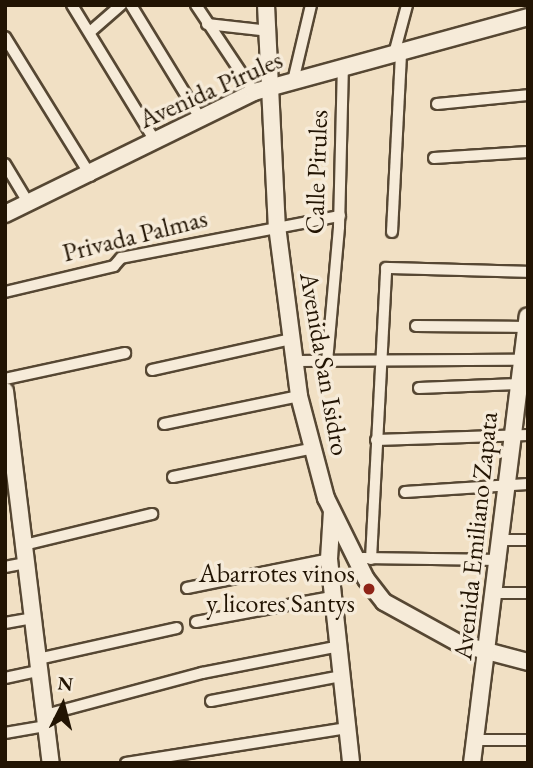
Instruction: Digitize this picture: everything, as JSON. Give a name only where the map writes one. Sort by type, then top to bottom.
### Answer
[{"type":"main road","name":"Avenida San Isidro","points":[[266,5],[270,31],[262,90],[293,361],[310,449],[332,511],[362,558],[384,602],[405,618],[488,653],[528,662]]},
{"type":"main road","name":"Avenida Pirules","points":[[5,214],[91,176],[200,118],[294,77],[397,54],[528,17]]},
{"type":"main road","name":"Avenida Emiliano Zapata","points":[[472,763],[498,593],[508,485],[520,436],[521,359],[527,321]]},
{"type":"main road","points":[[5,394],[9,456],[24,545],[51,763]]},
{"type":"main road","points":[[332,511],[329,559],[336,596],[341,676],[351,763]]},
{"type":"street","points":[[72,5],[155,141]]},
{"type":"street","points":[[90,32],[121,5]]},
{"type":"street","points":[[131,5],[200,118]]},
{"type":"street","points":[[196,5],[207,24],[262,90]]},
{"type":"street","points":[[294,77],[311,5]]},
{"type":"street","points":[[392,232],[397,54],[407,5]]},
{"type":"street","points":[[207,24],[270,31]]},
{"type":"street","points":[[5,37],[91,176]]},
{"type":"street","name":"Calle Pirules","points":[[327,362],[340,216],[343,67]]},
{"type":"street","points":[[437,104],[528,95]]},
{"type":"street","points":[[434,158],[528,152]]},
{"type":"street","points":[[5,164],[29,204]]},
{"type":"street","name":"Privada Palmas","points":[[5,292],[114,266],[121,258],[340,216]]},
{"type":"street","points":[[500,560],[362,558],[376,440],[378,362],[386,268],[528,272]]},
{"type":"street","points":[[416,326],[527,321]]},
{"type":"street","points":[[152,369],[291,339]]},
{"type":"street","points":[[5,379],[125,353]]},
{"type":"street","points":[[293,361],[521,359]]},
{"type":"street","points":[[419,388],[520,394]]},
{"type":"street","points":[[164,424],[299,396]]},
{"type":"street","points":[[376,440],[520,436]]},
{"type":"street","points":[[173,477],[310,449]]},
{"type":"street","points":[[405,492],[528,484]]},
{"type":"street","points":[[24,545],[152,514]]},
{"type":"street","points":[[503,540],[528,540]]},
{"type":"street","points":[[187,589],[329,559]]},
{"type":"street","points":[[5,566],[26,563]]},
{"type":"street","points":[[498,593],[528,593]]},
{"type":"street","points":[[196,622],[336,596]]},
{"type":"street","points":[[5,623],[33,618]]},
{"type":"street","points":[[5,677],[39,665],[177,628]]},
{"type":"street","points":[[5,733],[202,673],[339,646]]},
{"type":"street","points":[[211,701],[341,676]]},
{"type":"street","points":[[126,763],[347,728]]},
{"type":"street","points":[[475,740],[528,740]]},
{"type":"place","name":"Abarrotes vinos y licores Santys","points":[[369,589]]}]
